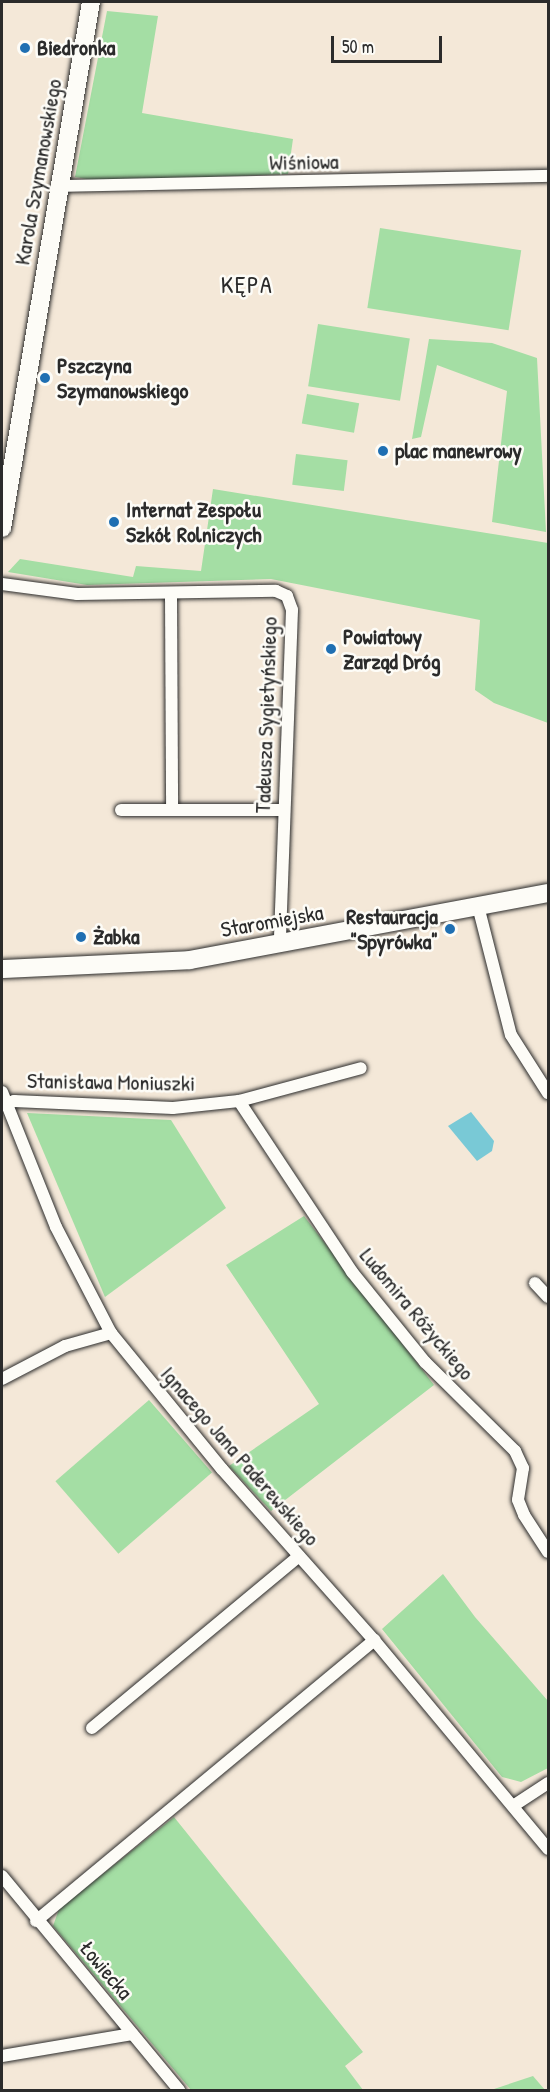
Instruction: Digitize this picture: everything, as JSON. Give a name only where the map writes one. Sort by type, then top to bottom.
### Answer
[{"type":"street","name":"Karola Szymanowskiego","points":[[2,528],[91,2]]},
{"type":"street","name":"Wiśniowa","points":[[60,186],[549,176]]},
{"type":"street","name":"Tadeusza Sygietyńskiego","points":[[2,584],[77,594],[171,595],[283,592],[290,602],[280,945]]},
{"type":"street","points":[[171,595],[172,809]]},
{"type":"street","points":[[121,810],[283,810]]},
{"type":"street","name":"Staromiejska","points":[[2,969],[152,964],[280,945],[549,893]]},
{"type":"street","points":[[478,906],[511,1035],[549,1093]]},
{"type":"street","name":"Stanisława Moniuszki","points":[[3,1101],[173,1108],[239,1101],[361,1068]]},
{"type":"street","name":"Ignacego Jana Paderewskiego","points":[[3,1101],[56,1227],[111,1333],[298,1556],[374,1640],[549,1849]]},
{"type":"street","name":"Ludomira Różyckiego","points":[[239,1101],[351,1272],[425,1362],[515,1451],[523,1468],[518,1500],[524,1515],[549,1552]]},
{"type":"street","points":[[535,1283],[549,1297]]},
{"type":"street","points":[[2,1379],[65,1346],[111,1333]]},
{"type":"street","points":[[92,1728],[298,1556]]},
{"type":"street","points":[[36,1921],[374,1640]]},
{"type":"street","points":[[513,1806],[549,1783]]},
{"type":"street","name":"Łowiecka","points":[[2,1876],[36,1921],[179,2091]]},
{"type":"street","points":[[2,2056],[132,2034]]},
{"type":"green space","points":[[107,11],[158,16],[142,113],[293,139],[288,174],[98,181],[75,177]]},
{"type":"green space","points":[[380,228],[521,250],[509,330],[367,308]]},
{"type":"green space","points":[[318,324],[410,339],[400,401],[308,386]]},
{"type":"green space","points":[[429,339],[492,343],[537,358],[546,532],[492,522],[507,391],[437,365],[421,437],[412,439]]},
{"type":"green space","points":[[307,394],[359,403],[354,433],[302,424]]},
{"type":"green space","points":[[296,454],[348,460],[344,491],[292,485]]},
{"type":"green space","points":[[213,489],[548,543],[548,723],[494,703],[475,690],[480,620],[271,579],[87,585],[8,572],[20,559],[133,577],[136,566],[201,571]]},
{"type":"green space","points":[[27,1113],[171,1120],[226,1208],[105,1297]]},
{"type":"green space","points":[[304,1216],[434,1385],[271,1511],[229,1466],[319,1404],[226,1265]]},
{"type":"green space","points":[[149,1400],[212,1472],[118,1554],[55,1481]]},
{"type":"green space","points":[[443,1574],[475,1617],[548,1701],[548,1768],[521,1782],[502,1777],[382,1629]]},
{"type":"green space","points":[[174,1817],[363,2052],[345,2066],[363,2090],[191,2090],[53,1926],[59,1909]]},
{"type":"green space","points":[[533,2076],[545,2090],[491,2090]]},
{"type":"water","points":[[471,1112],[494,1141],[492,1151],[477,1161],[448,1126]]},
{"type":"place","name":"Biedronka","points":[[25,48]]},
{"type":"place","name":"Pszczyna Szymanowskiego","points":[[45,378]]},
{"type":"place","name":"plac manewrowy","points":[[383,451]]},
{"type":"place","name":"Internat Zespołu Szkół Rolniczych","points":[[114,522]]},
{"type":"place","name":"Powiatowy Zarząd Dróg","points":[[331,649]]},
{"type":"place","name":"Restauracja \"Spyrówka\"","points":[[450,929]]},
{"type":"place","name":"Żabka","points":[[81,937]]},
{"type":"district","name":"KĘPA","points":[[247,285]]}]
